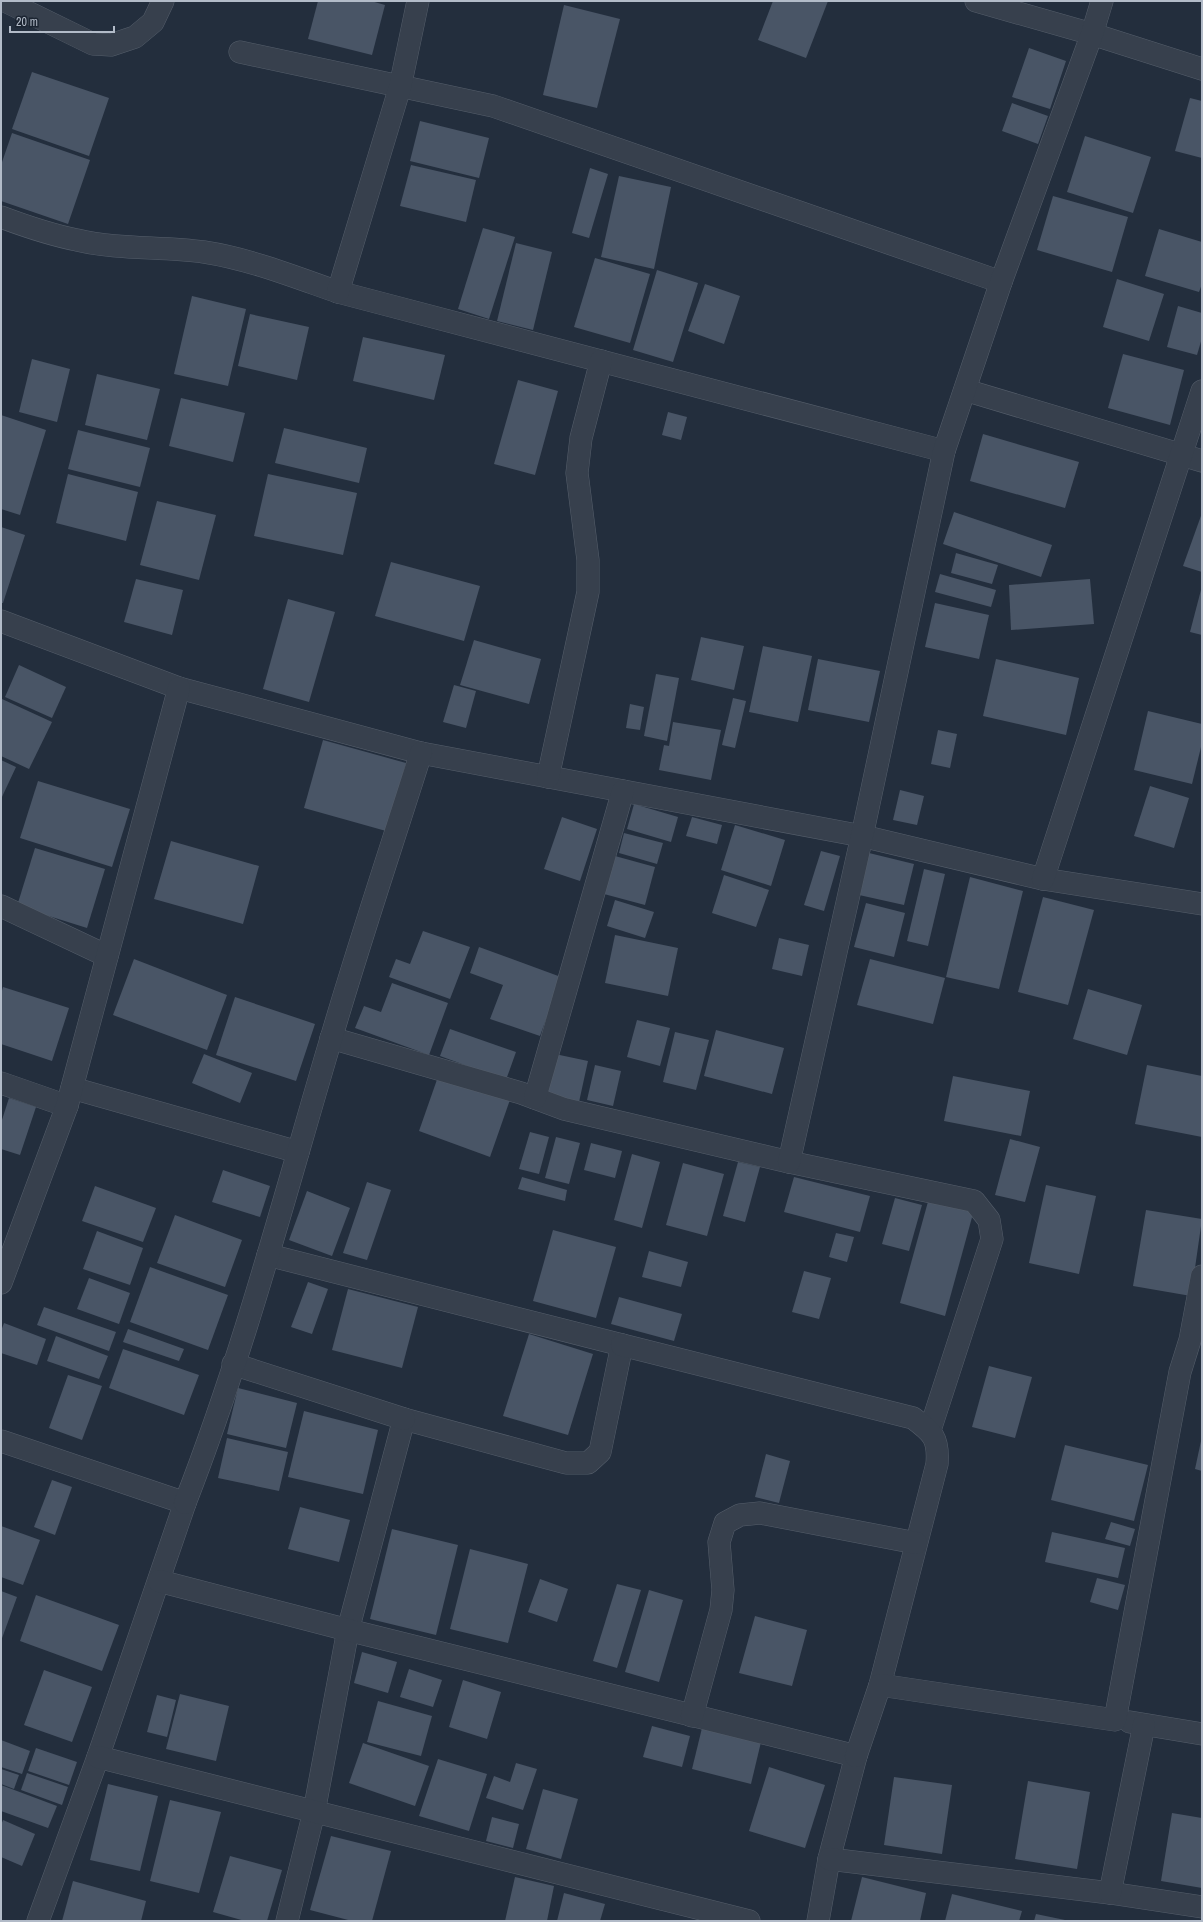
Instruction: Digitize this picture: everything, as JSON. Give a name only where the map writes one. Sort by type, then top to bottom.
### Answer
[{"type":"street","points":[[5,1],[93,44],[111,45],[135,37],[153,22],[163,1]]},
{"type":"street","points":[[338,292],[400,86],[418,1]]},
{"type":"street","points":[[976,1],[1092,34],[1202,69]]},
{"type":"street","points":[[789,1162],[862,836],[944,451],[1002,282],[1092,34],[1102,1]]},
{"type":"street","points":[[240,52],[493,106],[1002,282]]},
{"type":"street","points":[[1,217],[77,241],[128,247],[204,252],[235,259],[277,271],[338,292],[944,451]]},
{"type":"street","points":[[548,777],[588,592],[588,560],[577,473],[581,438],[601,361]]},
{"type":"street","points":[[965,390],[1192,458]]},
{"type":"street","points":[[1043,879],[1192,458],[1202,391]]},
{"type":"street","points":[[1,621],[179,688],[421,753],[862,836],[1043,879],[1202,904]]},
{"type":"street","points":[[1,1283],[69,1097],[179,688]]},
{"type":"street","points":[[38,1921],[98,1757],[185,1503],[208,1444],[268,1255],[331,1038],[421,753]]},
{"type":"street","points":[[535,1098],[623,791]]},
{"type":"street","points":[[1,906],[107,956]]},
{"type":"street","points":[[331,1038],[535,1098],[564,1110],[789,1162],[974,1202],[989,1220],[992,1239],[930,1430]]},
{"type":"street","points":[[1,1083],[69,1097],[298,1152]]},
{"type":"street","points":[[268,1255],[913,1418],[930,1430],[938,1447],[937,1464],[880,1685],[856,1756],[829,1859],[818,1921]]},
{"type":"street","points":[[1115,1720],[1180,1372],[1196,1340],[1202,1276]]},
{"type":"street","points":[[233,1364],[404,1418],[566,1463],[588,1463],[600,1452],[622,1344]]},
{"type":"street","points":[[287,1921],[314,1812],[348,1630],[404,1418]]},
{"type":"street","points":[[1,1441],[185,1503]]},
{"type":"street","points":[[692,1716],[721,1610],[723,1590],[719,1542],[725,1523],[740,1515],[760,1513],[916,1543]]},
{"type":"street","points":[[159,1581],[348,1630],[856,1756]]},
{"type":"street","points":[[880,1685],[1202,1734]]},
{"type":"street","points":[[1110,1892],[1144,1725]]},
{"type":"street","points":[[98,1757],[749,1921]]},
{"type":"street","points":[[829,1859],[1110,1892],[1202,1907]]},
{"type":"building","points":[[318,1],[371,1],[385,5],[372,55],[308,39]]},
{"type":"building","points":[[773,1],[828,1],[806,58],[758,40]]},
{"type":"building","points":[[564,5],[620,19],[597,108],[543,95]]},
{"type":"building","points":[[1029,48],[1066,61],[1050,109],[1012,97]]},
{"type":"building","points":[[32,72],[109,98],[89,156],[12,129]]},
{"type":"building","points":[[1190,98],[1202,101],[1202,158],[1175,151]]},
{"type":"building","points":[[1012,103],[1048,116],[1038,144],[1002,131]]},
{"type":"building","points":[[420,121],[489,138],[479,178],[410,161]]},
{"type":"building","points":[[12,133],[90,160],[68,224],[1,201],[1,165]]},
{"type":"building","points":[[1085,136],[1151,157],[1133,213],[1067,192]]},
{"type":"building","points":[[411,165],[476,180],[466,222],[400,206]]},
{"type":"building","points":[[590,168],[608,174],[589,238],[572,233]]},
{"type":"building","points":[[619,176],[671,187],[654,269],[601,257]]},
{"type":"building","points":[[1053,196],[1128,217],[1112,272],[1037,250]]},
{"type":"building","points":[[483,228],[515,237],[489,319],[458,309]]},
{"type":"building","points":[[1159,229],[1202,242],[1202,284],[1199,292],[1145,276]]},
{"type":"building","points":[[516,243],[552,252],[533,330],[497,321]]},
{"type":"building","points":[[595,258],[650,274],[630,343],[574,327]]},
{"type":"building","points":[[657,270],[698,283],[673,362],[633,350]]},
{"type":"building","points":[[1117,279],[1164,294],[1149,341],[1103,327]]},
{"type":"building","points":[[705,284],[740,296],[724,344],[688,331]]},
{"type":"building","points":[[192,296],[246,309],[228,386],[174,374]]},
{"type":"building","points":[[1178,306],[1202,313],[1202,338],[1197,355],[1167,347]]},
{"type":"building","points":[[250,314],[309,327],[297,380],[238,366]]},
{"type":"building","points":[[363,337],[445,355],[434,400],[353,381]]},
{"type":"building","points":[[1123,354],[1184,370],[1170,425],[1108,408]]},
{"type":"building","points":[[32,359],[70,369],[57,422],[19,412]]},
{"type":"building","points":[[97,374],[160,389],[147,440],[85,425]]},
{"type":"building","points":[[518,380],[558,391],[535,475],[494,464]]},
{"type":"building","points":[[181,398],[245,413],[233,462],[169,446]]},
{"type":"building","points":[[668,412],[687,417],[681,440],[662,435]]},
{"type":"building","points":[[1,415],[46,430],[20,515],[1,509]]},
{"type":"building","points":[[284,428],[367,448],[359,483],[275,463]]},
{"type":"building","points":[[78,430],[150,448],[140,487],[68,469]]},
{"type":"building","points":[[983,434],[1079,462],[1065,508],[970,481]]},
{"type":"building","points":[[68,474],[138,492],[126,541],[56,523]]},
{"type":"building","points":[[268,474],[357,493],[343,555],[254,536]]},
{"type":"building","points":[[157,501],[216,515],[199,580],[140,565]]},
{"type":"building","points":[[954,512],[1052,545],[1041,577],[943,544]]},
{"type":"building","points":[[1202,513],[1202,572],[1183,566]]},
{"type":"building","points":[[1,527],[25,535],[3,603],[1,603]]},
{"type":"building","points":[[956,553],[998,565],[992,584],[951,573]]},
{"type":"building","points":[[391,562],[480,586],[464,641],[375,616]]},
{"type":"building","points":[[940,574],[996,590],[991,607],[935,592]]},
{"type":"building","points":[[136,579],[183,590],[172,635],[124,622]]},
{"type":"building","points":[[1090,579],[1094,624],[1011,630],[1009,585]]},
{"type":"building","points":[[1202,586],[1202,635],[1190,632]]},
{"type":"building","points":[[288,599],[335,612],[309,702],[263,689]]},
{"type":"building","points":[[935,603],[989,615],[979,659],[925,647]]},
{"type":"building","points":[[701,637],[744,646],[734,690],[691,680]]},
{"type":"building","points":[[474,640],[541,659],[529,704],[460,685]]},
{"type":"building","points":[[763,646],[812,656],[798,722],[749,712]]},
{"type":"building","points":[[818,659],[880,671],[869,722],[808,710]]},
{"type":"building","points":[[996,659],[1079,678],[1066,735],[983,716]]},
{"type":"building","points":[[19,665],[66,687],[52,718],[5,697]]},
{"type":"building","points":[[656,674],[679,678],[667,741],[644,736]]},
{"type":"building","points":[[454,685],[476,691],[466,728],[443,722]]},
{"type":"building","points":[[733,698],[746,701],[735,748],[722,745]]},
{"type":"building","points":[[2,699],[52,722],[29,769],[1,756]]},
{"type":"building","points":[[630,704],[644,707],[640,730],[626,728]]},
{"type":"building","points":[[1148,711],[1202,724],[1202,743],[1192,784],[1134,770]]},
{"type":"building","points":[[673,722],[721,730],[711,780],[659,770],[664,745],[669,746]]},
{"type":"building","points":[[938,730],[957,734],[950,768],[931,764]]},
{"type":"building","points":[[323,740],[406,763],[386,831],[304,808]]},
{"type":"building","points":[[1,760],[16,767],[1,799]]},
{"type":"building","points":[[38,781],[130,809],[112,867],[20,838]]},
{"type":"building","points":[[1150,786],[1189,798],[1174,848],[1134,836]]},
{"type":"building","points":[[900,790],[924,796],[917,825],[893,820]]},
{"type":"building","points":[[634,804],[678,817],[671,842],[627,829]]},
{"type":"building","points":[[562,817],[597,829],[580,881],[544,869]]},
{"type":"building","points":[[692,817],[722,825],[717,844],[686,836]]},
{"type":"building","points":[[735,825],[785,840],[771,886],[721,870]]},
{"type":"building","points":[[624,833],[663,843],[657,864],[619,853]]},
{"type":"building","points":[[171,841],[259,866],[243,924],[154,899]]},
{"type":"building","points":[[35,848],[105,869],[87,928],[17,906]]},
{"type":"building","points":[[821,851],[840,856],[824,911],[804,905]]},
{"type":"building","points":[[869,853],[914,864],[904,905],[859,895]]},
{"type":"building","points":[[615,856],[655,867],[645,905],[604,894]]},
{"type":"building","points":[[924,869],[945,874],[928,946],[907,941]]},
{"type":"building","points":[[724,875],[769,890],[756,927],[712,913]]},
{"type":"building","points":[[970,877],[1023,891],[999,989],[946,977]]},
{"type":"building","points":[[1043,897],[1094,910],[1068,1005],[1018,992]]},
{"type":"building","points":[[615,900],[654,912],[645,938],[607,926]]},
{"type":"building","points":[[866,903],[905,913],[894,957],[854,947]]},
{"type":"building","points":[[423,931],[470,947],[450,999],[389,977],[396,959],[410,964]]},
{"type":"building","points":[[615,935],[678,948],[668,996],[605,983]]},
{"type":"building","points":[[779,938],[809,945],[802,976],[772,969]]},
{"type":"building","points":[[479,947],[561,977],[540,1036],[490,1019],[503,985],[470,973]]},
{"type":"building","points":[[134,959],[227,995],[207,1050],[113,1015]]},
{"type":"building","points":[[870,959],[945,978],[933,1024],[857,1005]]},
{"type":"building","points":[[392,983],[448,1003],[429,1055],[355,1028],[364,1006],[381,1012]]},
{"type":"building","points":[[3,987],[69,1008],[52,1061],[1,1044],[1,994]]},
{"type":"building","points":[[1088,989],[1142,1005],[1127,1055],[1073,1039]]},
{"type":"building","points":[[235,997],[315,1024],[296,1081],[216,1055]]},
{"type":"building","points":[[637,1020],[670,1028],[660,1066],[627,1057]]},
{"type":"building","points":[[450,1029],[516,1052],[506,1080],[440,1056]]},
{"type":"building","points":[[716,1030],[784,1048],[772,1094],[704,1076]]},
{"type":"building","points":[[675,1032],[709,1040],[696,1090],[663,1082]]},
{"type":"building","points":[[204,1054],[252,1073],[240,1103],[192,1083]]},
{"type":"building","points":[[555,1054],[588,1061],[579,1102],[547,1095]]},
{"type":"building","points":[[595,1065],[621,1071],[613,1106],[587,1100]]},
{"type":"building","points":[[1147,1065],[1202,1076],[1202,1137],[1135,1124]]},
{"type":"building","points":[[440,1071],[511,1097],[490,1157],[419,1131]]},
{"type":"building","points":[[953,1076],[1030,1091],[1021,1136],[944,1121]]},
{"type":"building","points":[[9,1098],[36,1107],[20,1155],[1,1149],[1,1123]]},
{"type":"building","points":[[530,1132],[549,1137],[539,1174],[519,1169]]},
{"type":"building","points":[[556,1137],[580,1143],[569,1184],[545,1178]]},
{"type":"building","points":[[1010,1139],[1040,1147],[1025,1202],[995,1195]]},
{"type":"building","points":[[591,1143],[622,1151],[615,1178],[584,1170]]},
{"type":"building","points":[[632,1154],[660,1162],[642,1228],[614,1220]]},
{"type":"building","points":[[738,1162],[760,1167],[745,1222],[723,1216]]},
{"type":"building","points":[[683,1163],[724,1174],[707,1236],[666,1225]]},
{"type":"building","points":[[223,1170],[270,1186],[260,1217],[212,1202]]},
{"type":"building","points":[[522,1177],[567,1190],[565,1201],[518,1189]]},
{"type":"building","points":[[794,1177],[870,1196],[860,1232],[784,1212]]},
{"type":"building","points":[[367,1182],[391,1190],[367,1260],[343,1253]]},
{"type":"building","points":[[1046,1185],[1096,1196],[1079,1274],[1029,1263]]},
{"type":"building","points":[[95,1186],[156,1208],[143,1242],[82,1221]]},
{"type":"building","points":[[307,1191],[350,1208],[332,1256],[289,1240]]},
{"type":"building","points":[[895,1198],[922,1205],[909,1251],[882,1244]]},
{"type":"building","points":[[929,1198],[974,1210],[945,1316],[900,1303]]},
{"type":"building","points":[[1146,1210],[1202,1219],[1191,1296],[1133,1286]]},
{"type":"building","points":[[175,1215],[242,1240],[225,1287],[157,1263]]},
{"type":"building","points":[[553,1230],[616,1247],[596,1318],[533,1301]]},
{"type":"building","points":[[97,1231],[143,1248],[130,1285],[83,1269]]},
{"type":"building","points":[[836,1233],[854,1237],[847,1262],[829,1257]]},
{"type":"building","points":[[649,1251],[688,1262],[681,1287],[642,1277]]},
{"type":"building","points":[[150,1267],[228,1295],[208,1350],[130,1322]]},
{"type":"building","points":[[804,1271],[831,1278],[819,1319],[792,1312]]},
{"type":"building","points":[[89,1278],[130,1293],[119,1324],[77,1309]]},
{"type":"building","points":[[308,1282],[328,1289],[312,1334],[291,1327]]},
{"type":"building","points":[[348,1289],[418,1307],[402,1368],[332,1350]]},
{"type":"building","points":[[619,1297],[682,1314],[674,1341],[611,1324]]},
{"type":"building","points":[[44,1307],[116,1332],[109,1351],[37,1325]]},
{"type":"building","points":[[4,1323],[46,1339],[37,1365],[1,1353],[1,1331]]},
{"type":"building","points":[[128,1329],[184,1349],[179,1361],[123,1342]]},
{"type":"building","points":[[529,1334],[593,1354],[568,1435],[503,1416]]},
{"type":"building","points":[[56,1336],[108,1356],[99,1379],[47,1361]]},
{"type":"building","points":[[123,1349],[199,1375],[184,1415],[109,1388]]},
{"type":"building","points":[[989,1366],[1032,1377],[1015,1438],[972,1427]]},
{"type":"building","points":[[68,1375],[102,1386],[82,1440],[49,1428]]},
{"type":"building","points":[[238,1388],[297,1403],[286,1448],[227,1434]]},
{"type":"building","points":[[304,1411],[378,1430],[363,1494],[288,1477]]},
{"type":"building","points":[[227,1438],[288,1452],[279,1491],[218,1478]]},
{"type":"building","points":[[1202,1441],[1202,1471],[1195,1469]]},
{"type":"building","points":[[1065,1445],[1148,1465],[1134,1521],[1051,1500]]},
{"type":"building","points":[[766,1454],[790,1461],[779,1503],[755,1497]]},
{"type":"building","points":[[52,1480],[72,1487],[55,1535],[34,1527]]},
{"type":"building","points":[[300,1507],[350,1520],[339,1562],[288,1549]]},
{"type":"building","points":[[1111,1522],[1135,1529],[1130,1546],[1105,1539]]},
{"type":"building","points":[[1,1526],[40,1540],[23,1585],[1,1577]]},
{"type":"building","points":[[392,1529],[458,1545],[436,1635],[370,1619]]},
{"type":"building","points":[[1052,1532],[1125,1548],[1118,1578],[1045,1562]]},
{"type":"building","points":[[470,1549],[528,1564],[508,1643],[450,1629]]},
{"type":"building","points":[[1097,1578],[1125,1585],[1118,1610],[1090,1602]]},
{"type":"building","points":[[540,1579],[568,1589],[557,1622],[528,1612]]},
{"type":"building","points":[[617,1584],[641,1590],[617,1668],[593,1661]]},
{"type":"building","points":[[649,1590],[683,1600],[659,1682],[625,1672]]},
{"type":"building","points":[[1,1591],[17,1597],[1,1641]]},
{"type":"building","points":[[36,1595],[119,1625],[102,1671],[20,1641]]},
{"type":"building","points":[[755,1616],[807,1630],[792,1686],[739,1673]]},
{"type":"building","points":[[362,1652],[397,1662],[388,1693],[354,1683]]},
{"type":"building","points":[[409,1669],[442,1680],[433,1707],[400,1697]]},
{"type":"building","points":[[44,1670],[92,1687],[72,1742],[24,1725]]},
{"type":"building","points":[[463,1680],[501,1692],[487,1739],[449,1727]]},
{"type":"building","points":[[180,1694],[229,1706],[216,1761],[166,1749]]},
{"type":"building","points":[[157,1695],[176,1700],[167,1737],[147,1732]]},
{"type":"building","points":[[378,1701],[432,1716],[421,1756],[367,1742]]},
{"type":"building","points":[[652,1726],[690,1736],[682,1767],[643,1757]]},
{"type":"building","points":[[702,1728],[761,1742],[751,1784],[692,1769]]},
{"type":"building","points":[[1,1740],[30,1751],[22,1774],[1,1767]]},
{"type":"building","points":[[363,1743],[429,1766],[415,1806],[349,1783]]},
{"type":"building","points":[[36,1748],[77,1762],[69,1785],[28,1771]]},
{"type":"building","points":[[438,1759],[487,1774],[469,1831],[419,1816]]},
{"type":"building","points":[[516,1763],[537,1769],[523,1810],[486,1798],[494,1776],[510,1782]]},
{"type":"building","points":[[769,1767],[825,1785],[805,1848],[749,1831]]},
{"type":"building","points":[[1,1769],[19,1775],[14,1789],[1,1784]]},
{"type":"building","points":[[27,1773],[68,1787],[62,1805],[21,1790]]},
{"type":"building","points":[[894,1777],[952,1785],[942,1854],[884,1845]]},
{"type":"building","points":[[1028,1781],[1090,1792],[1077,1869],[1015,1859]]},
{"type":"building","points":[[108,1784],[158,1796],[140,1871],[90,1860]]},
{"type":"building","points":[[1,1785],[57,1806],[48,1828],[1,1811]]},
{"type":"building","points":[[543,1789],[578,1799],[561,1859],[526,1849]]},
{"type":"building","points":[[170,1800],[221,1812],[199,1893],[150,1881]]},
{"type":"building","points":[[1172,1813],[1202,1818],[1202,1888],[1161,1881]]},
{"type":"building","points":[[492,1817],[519,1824],[513,1848],[486,1841]]},
{"type":"building","points":[[3,1820],[35,1834],[22,1866],[1,1857],[1,1825]]},
{"type":"building","points":[[331,1836],[391,1851],[372,1921],[352,1921],[310,1910]]},
{"type":"building","points":[[230,1856],[282,1870],[267,1921],[245,1921],[213,1912]]},
{"type":"building","points":[[515,1877],[554,1886],[547,1921],[505,1921]]},
{"type":"building","points":[[862,1877],[926,1893],[920,1921],[851,1921]]},
{"type":"building","points":[[73,1881],[146,1901],[141,1921],[62,1921]]},
{"type":"building","points":[[564,1893],[605,1904],[600,1921],[557,1921]]},
{"type":"building","points":[[952,1894],[1022,1911],[1019,1921],[945,1921]]},
{"type":"building","points":[[1036,1914],[1065,1920],[1065,1921],[1034,1921]]}]
